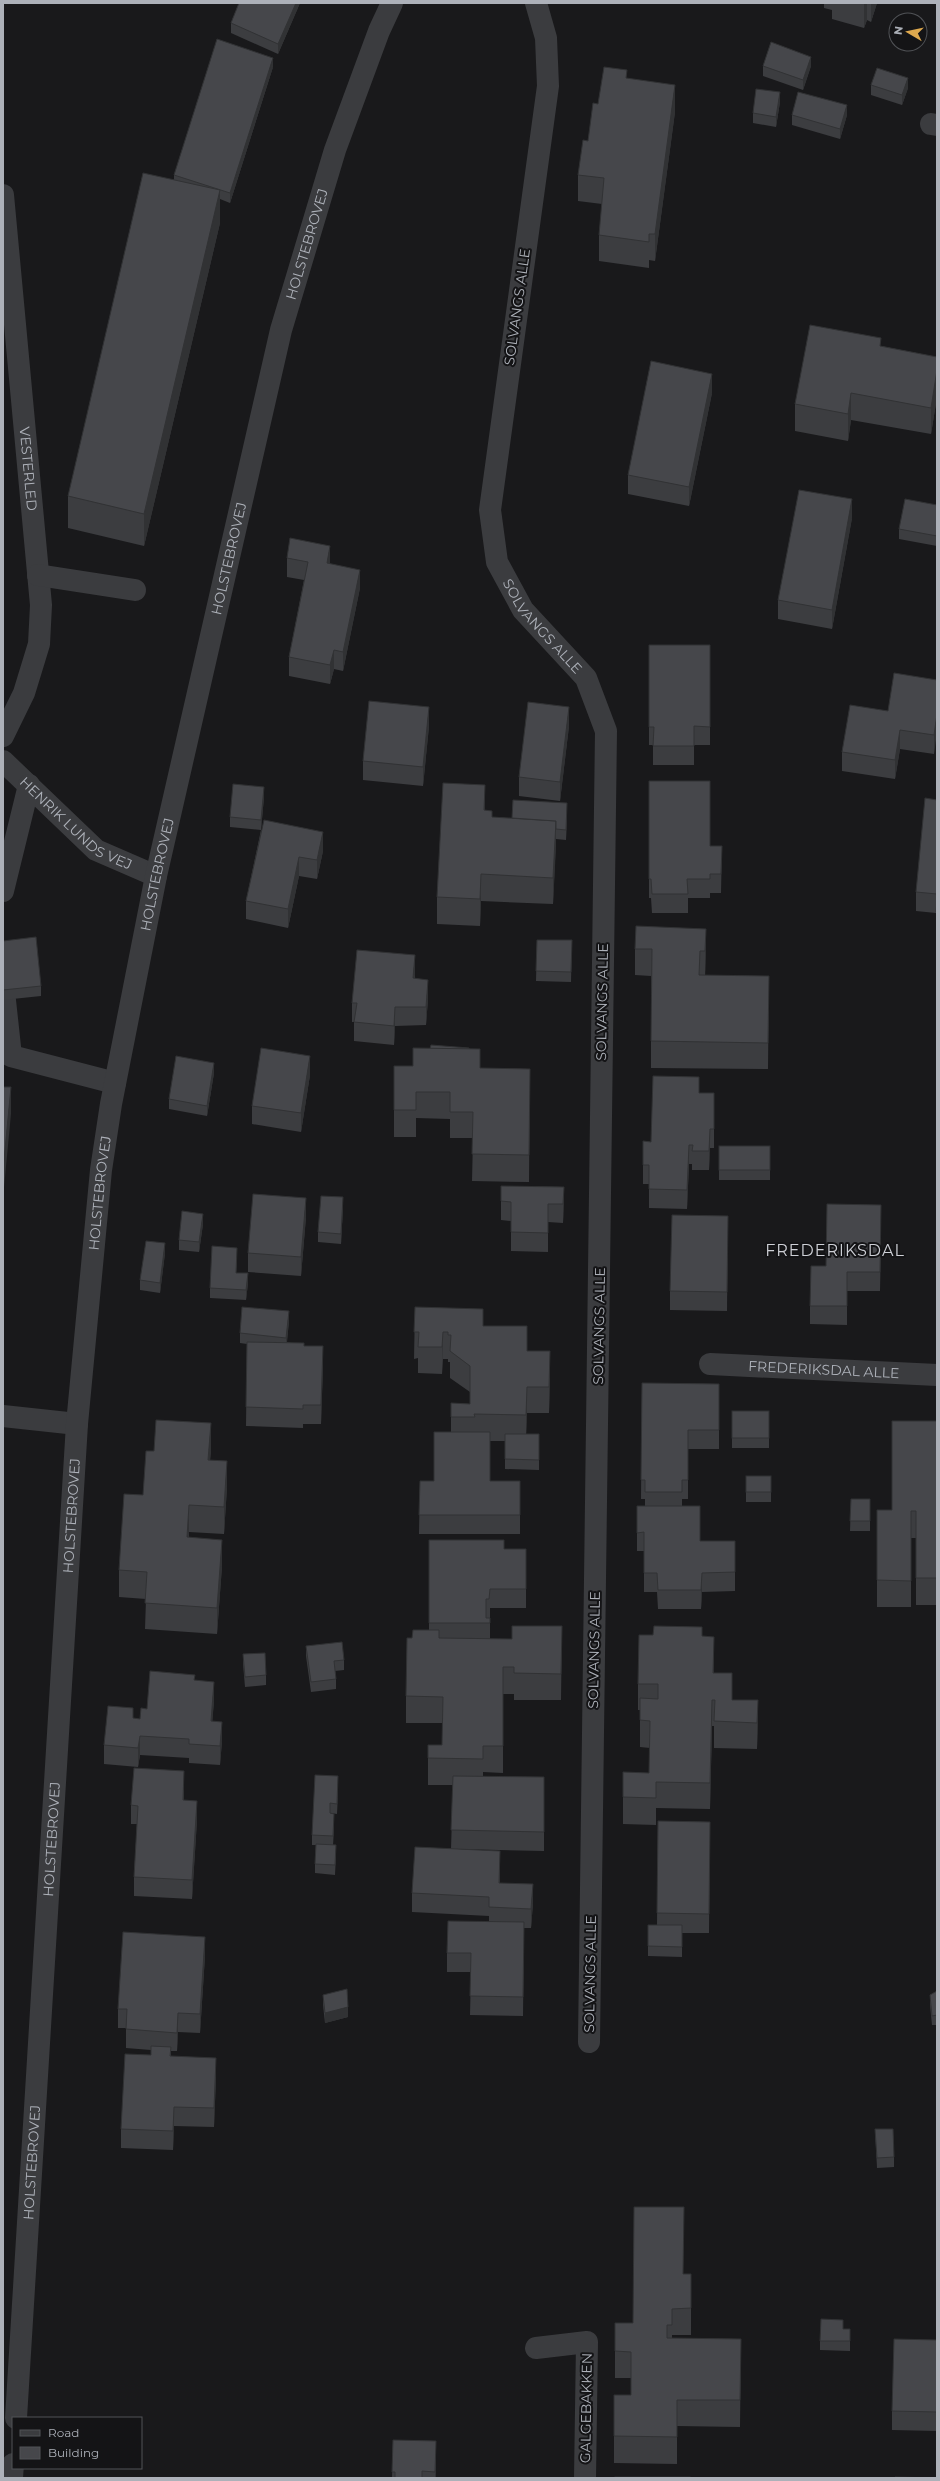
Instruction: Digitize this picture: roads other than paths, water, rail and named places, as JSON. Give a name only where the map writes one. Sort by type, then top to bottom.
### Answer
[{"type":"street","name":"HOLSTEBROVEJ","points":[[16,2417],[77,1424],[101,1170],[115,1083],[156,876],[280,330],[335,150],[379,31],[392,3]]},
{"type":"street","name":"SOLVANGS ALLE","points":[[536,3],[546,38],[548,86],[490,510],[497,562],[523,610],[586,678],[606,731],[589,2042]]},
{"type":"street","name":"VESTERLED","points":[[3,195],[41,605],[39,644],[24,693],[3,736]]},
{"type":"street","points":[[38,575],[135,590]]},
{"type":"street","name":"HENRIK LUNDS VEJ","points":[[3,761],[96,850],[156,876]]},
{"type":"street","points":[[3,891],[7,856],[29,786]]},
{"type":"street","points":[[3,982],[11,1056],[115,1083]]},
{"type":"street","name":"FREDERIKSDAL ALLE","points":[[710,1364],[937,1375]]},
{"type":"street","points":[[3,1416],[77,1424]]},
{"type":"street","name":"GALGEBAKKEN","points":[[536,2348],[587,2342],[585,2478]]},
{"type":"district","name":"FREDERIKSDAL","points":[[835,1250]]}]
